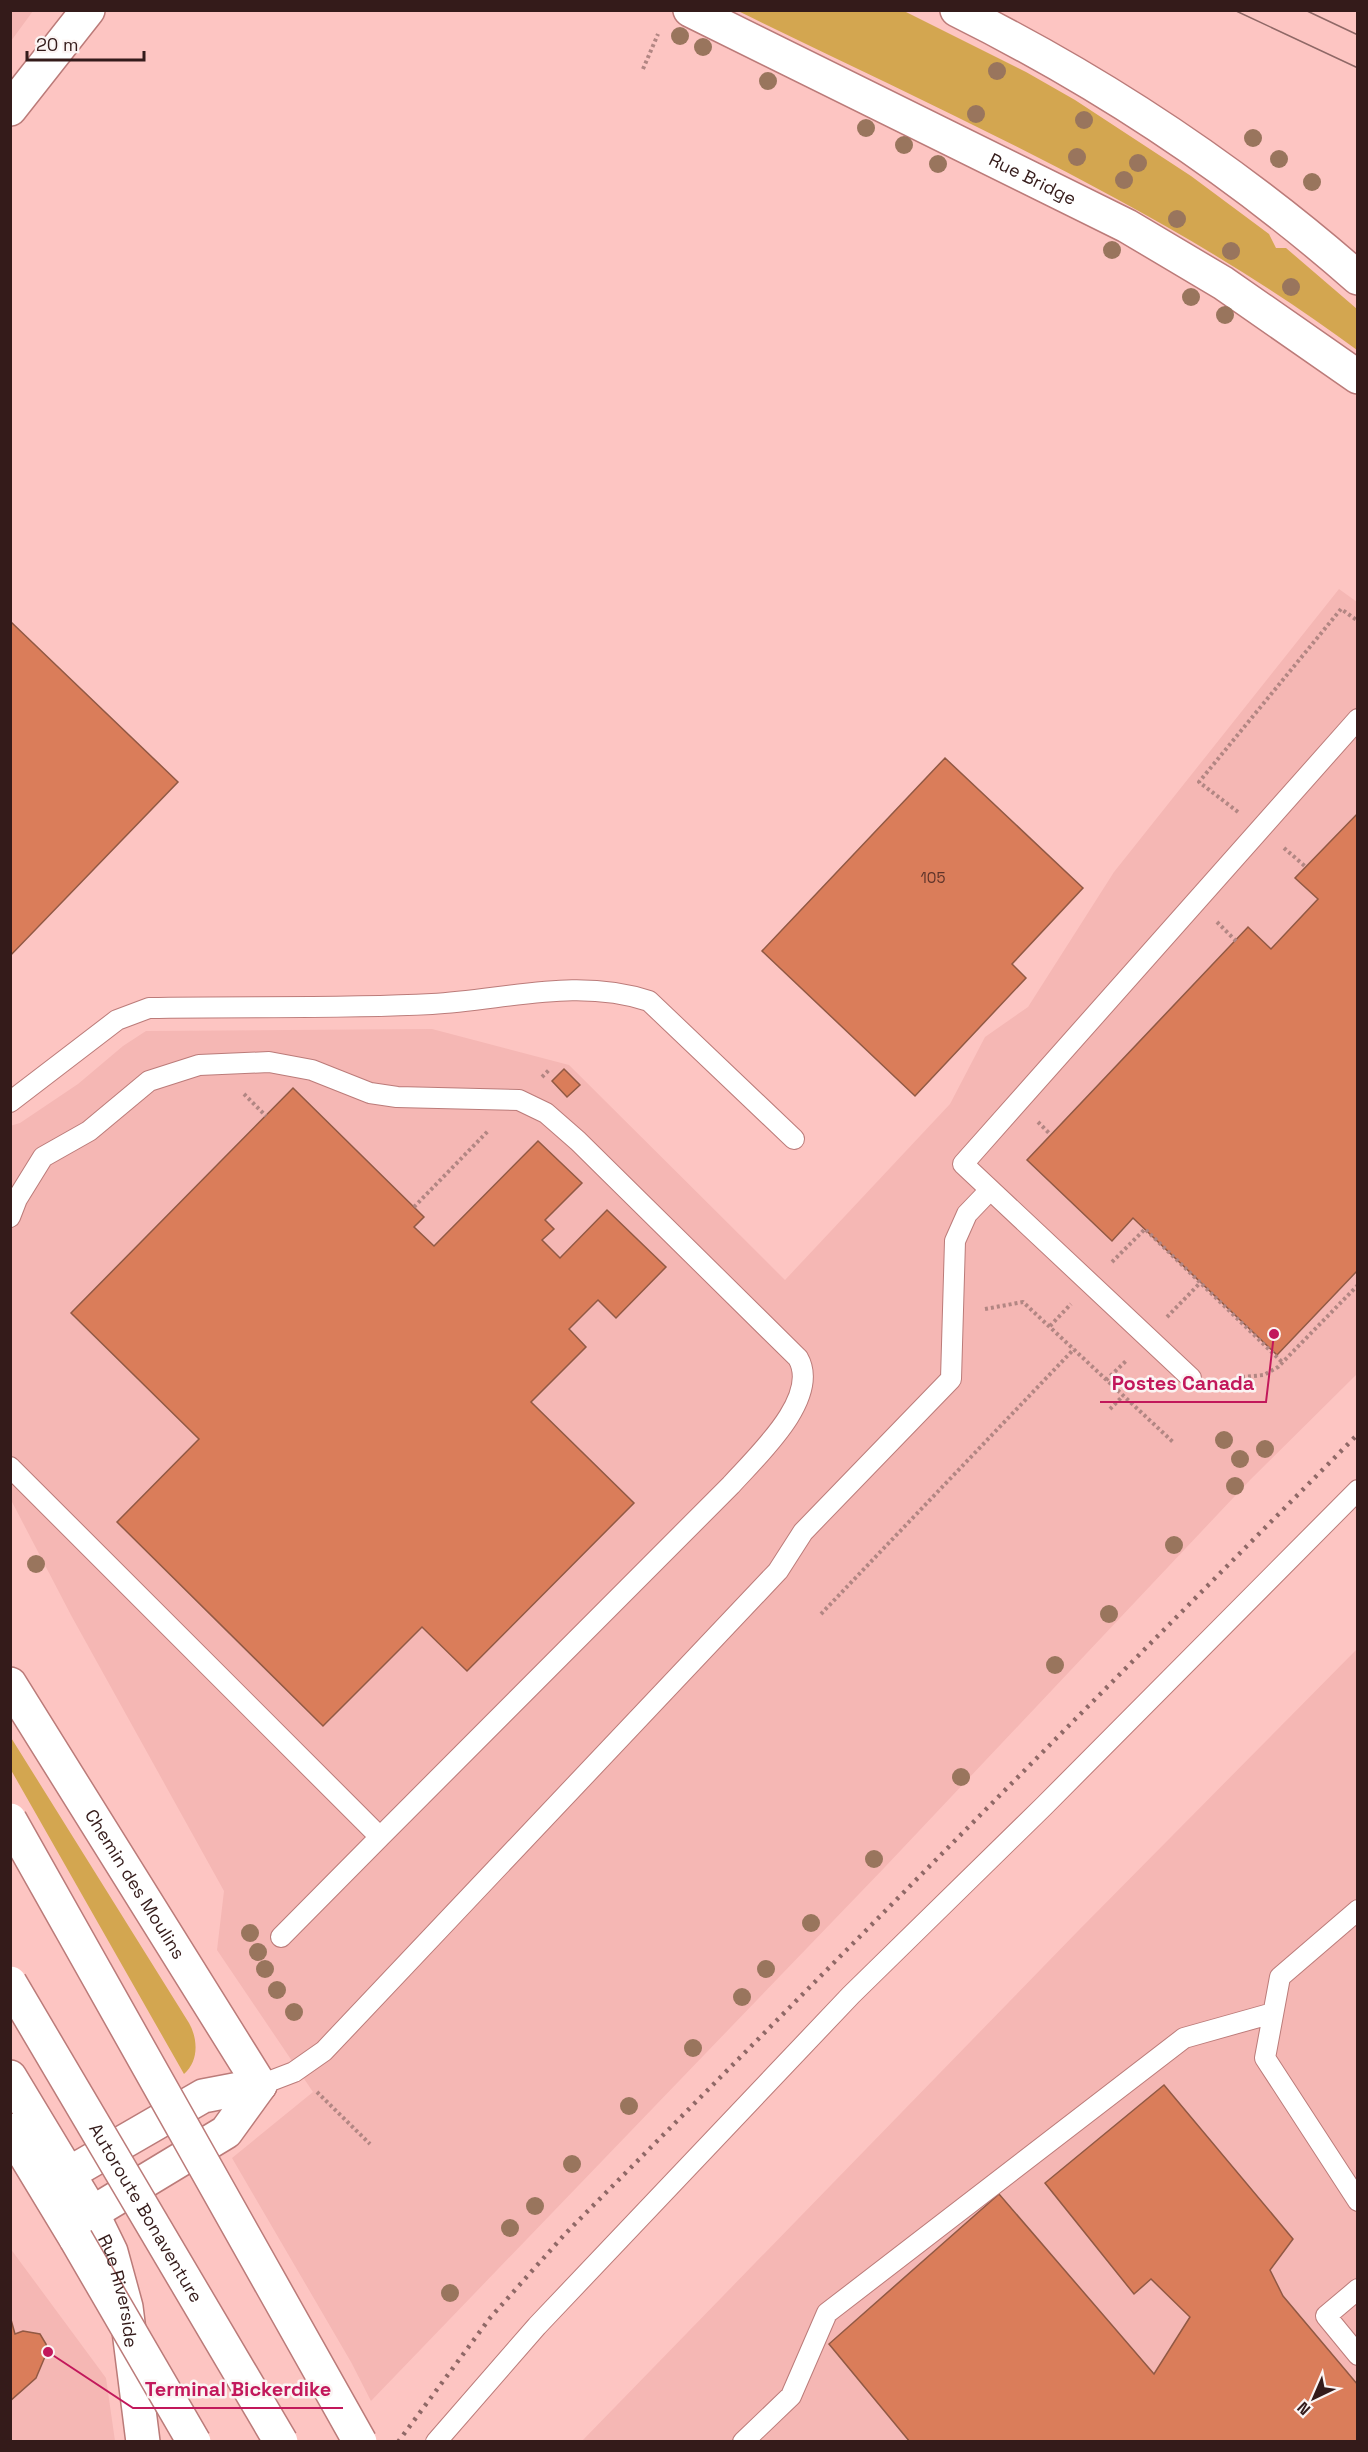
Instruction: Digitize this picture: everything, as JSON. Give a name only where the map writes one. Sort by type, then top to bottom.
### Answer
[{"type":"main road","points":[[10,109],[88,10]]},
{"type":"main road","name":"Rue Bridge","points":[[690,10],[1126,226],[1223,284],[1358,377]]},
{"type":"main road","points":[[957,10],[1058,63],[1145,116],[1272,207],[1358,278]]},
{"type":"main road","name":"Chemin des Moulins","points":[[10,1684],[260,2085]]},
{"type":"main road","points":[[10,1821],[360,2442]]},
{"type":"main road","name":"Autoroute Bonaventure","points":[[10,1983],[281,2442]]},
{"type":"main road","points":[[10,2077],[68,2174],[84,2226],[194,2442]]},
{"type":"main road","points":[[68,2174],[203,2096],[260,2085]]},
{"type":"main road","points":[[84,2226],[226,2132],[260,2085]]},
{"type":"main road","points":[[10,2130],[84,2226]]},
{"type":"main road","points":[[10,2177],[84,2226]]},
{"type":"main road","name":"Rue Riverside","points":[[84,2226],[111,2252],[126,2307],[143,2442]]},
{"type":"lane","points":[[1191,1378],[963,1164],[1358,719]]},
{"type":"lane","points":[[10,1102],[117,1020],[149,1008],[432,1004],[581,989],[620,992],[649,1001],[794,1139]]},
{"type":"lane","points":[[10,1216],[17,1199],[43,1157],[89,1131],[149,1081],[199,1065],[268,1062],[312,1070],[370,1093],[397,1097],[519,1100],[546,1113],[561,1125],[798,1358],[804,1377],[802,1389],[795,1407],[767,1445],[723,1493],[281,1937]]},
{"type":"lane","points":[[260,2085],[299,2069],[324,2051],[778,1571],[803,1532],[951,1379],[957,1232],[967,1214],[990,1190]]},
{"type":"lane","points":[[10,1467],[380,1837]]},
{"type":"lane","points":[[436,2442],[537,2326],[851,1995],[1044,1806],[1358,1490]]},
{"type":"lane","points":[[1358,1910],[1280,1977],[1264,2058],[1358,2201]]},
{"type":"lane","points":[[743,2442],[791,2397],[827,2313],[1184,2038],[1273,2013]]},
{"type":"lane","points":[[1358,2289],[1326,2316],[1358,2355]]},
{"type":"path","points":[[643,69],[658,34]]},
{"type":"path","points":[[1306,867],[1260,828],[1199,782],[1341,609],[1358,621]]},
{"type":"path","points":[[539,1080],[550,1069]]},
{"type":"path","points":[[243,1093],[266,1116]]},
{"type":"path","points":[[414,1208],[488,1131]]},
{"type":"path","points":[[1145,1229],[1283,1363]]},
{"type":"path","points":[[1242,1377],[1263,1375],[1283,1363],[1358,1285]]},
{"type":"path","points":[[953,1345],[986,1307],[1023,1302],[1173,1442]]},
{"type":"path","points":[[821,1614],[1074,1349]]},
{"type":"path","points":[[1110,1409],[1123,1396]]},
{"type":"path","points":[[299,2069],[313,2088],[370,2144]]},
{"type":"shaded area","points":[[10,11],[33,11],[11,41]]},
{"type":"shaded area","points":[[738,11],[904,11],[1026,72],[1075,100],[1191,176],[1269,234],[1276,248],[1286,248],[1357,309],[1357,350],[1285,299],[1134,208],[977,127]]},
{"type":"shaded area","points":[[1339,589],[1357,602],[1357,1374],[1251,1479],[885,1867],[371,2401],[351,2362],[232,2158],[313,2092],[217,1950],[224,1891],[72,1617],[11,1500],[10,1126],[20,1123],[78,1084],[123,1046],[146,1031],[432,1029],[569,1065],[785,1280],[950,1104],[985,1037],[1028,1007],[1114,872]]},
{"type":"shaded area","points":[[1357,1649],[1357,2441],[581,2442],[1078,1931]]},
{"type":"shaded area","points":[[10,1736],[189,2023],[196,2050],[189,2069],[184,2074],[11,1770]]},
{"type":"shaded area","points":[[10,2248],[106,2378],[115,2441],[11,2441]]},
{"type":"building","points":[[10,621],[178,782],[10,956]]},
{"type":"building","points":[[945,758],[1083,888],[1012,964],[1026,978],[915,1096],[762,951]]},
{"type":"building","points":[[1358,813],[1358,1270],[1277,1355],[1133,1218],[1112,1241],[1027,1160],[1248,927],[1271,949],[1318,899],[1295,878]]},
{"type":"building","points":[[564,1069],[580,1085],[567,1097],[552,1081]]},
{"type":"building","points":[[293,1088],[424,1217],[414,1227],[434,1246],[538,1141],[582,1183],[545,1220],[554,1229],[542,1240],[560,1258],[607,1210],[666,1267],[616,1318],[598,1300],[569,1329],[586,1347],[531,1402],[634,1503],[467,1671],[422,1627],[323,1726],[117,1522],[199,1439],[71,1313]]},
{"type":"building","points":[[1164,2085],[1293,2239],[1270,2270],[1283,2296],[1358,2385],[1358,2442],[910,2442],[829,2344],[999,2194],[1154,2374],[1190,2317],[1151,2279],[1134,2294],[1045,2183]]},
{"type":"building","points":[[10,2316],[15,2334],[23,2331],[40,2334],[46,2344],[47,2352],[36,2378],[10,2401]]},
{"type":"tram line","points":[[1234,10],[1358,68]]},
{"type":"tram line","points":[[1305,10],[1358,35]]},
{"type":"railway","points":[[398,2442],[490,2318],[565,2234],[1358,1434]]},
{"type":"place","name":"Postes Canada","points":[[1274,1334]]},
{"type":"place","name":"Terminal Bickerdike","points":[[48,2352]]}]
